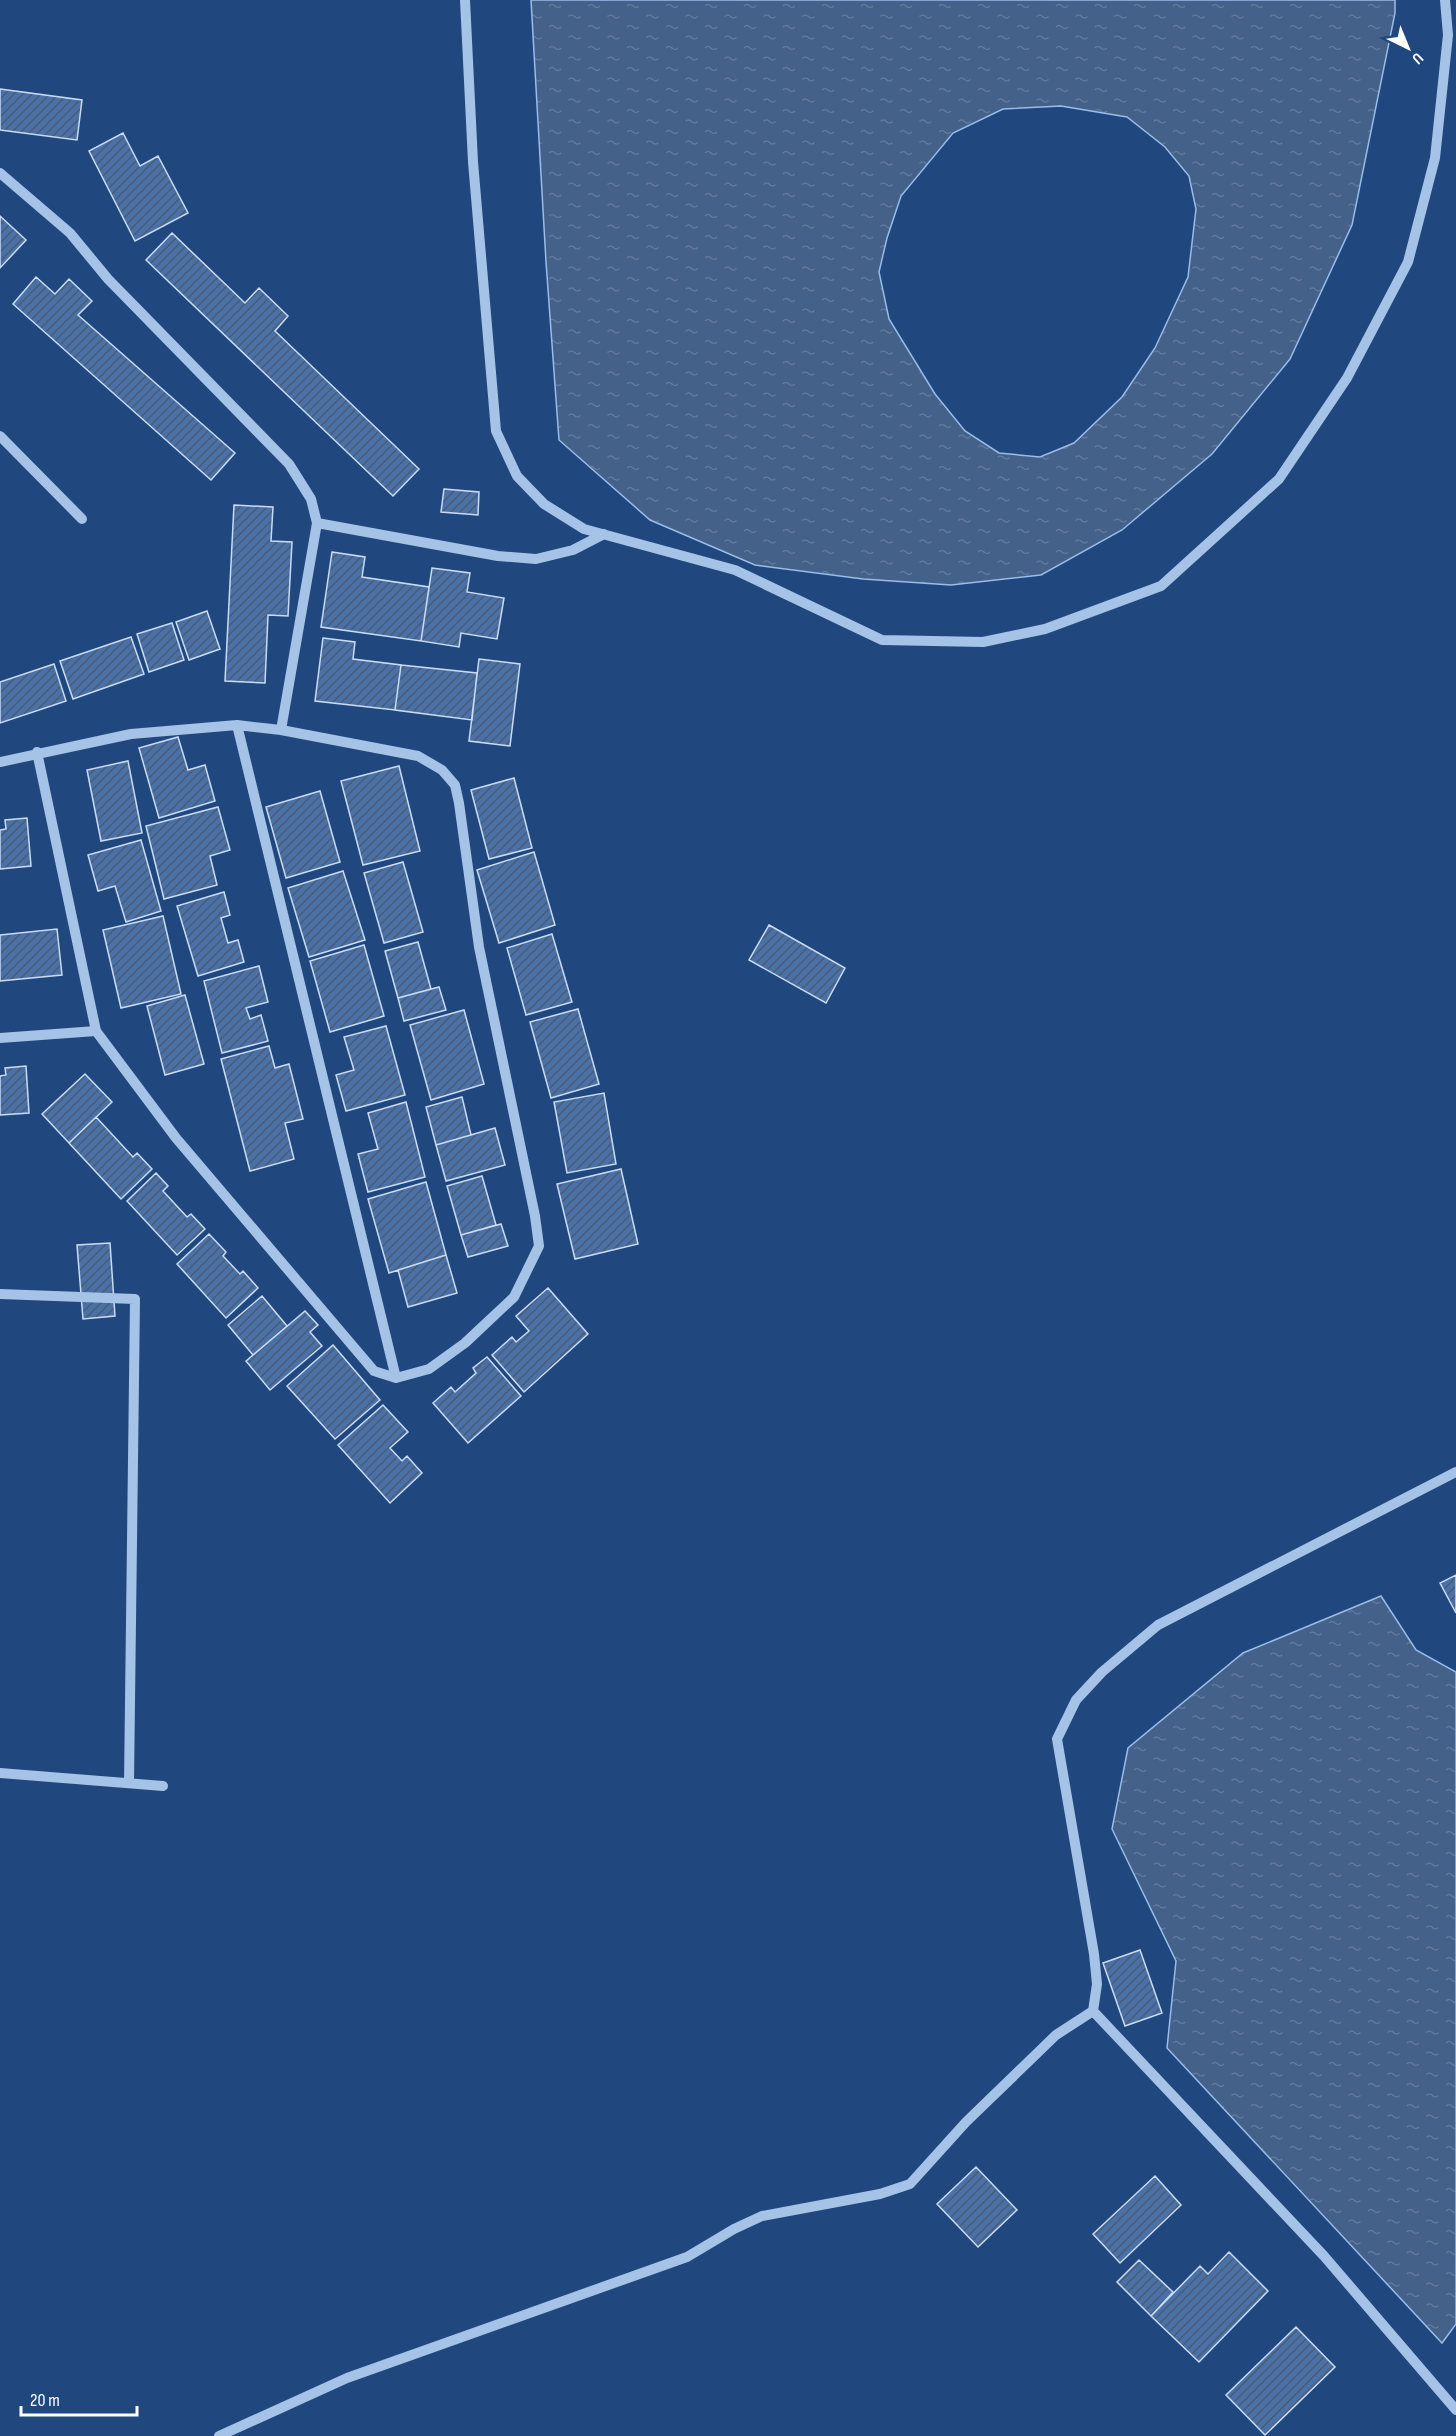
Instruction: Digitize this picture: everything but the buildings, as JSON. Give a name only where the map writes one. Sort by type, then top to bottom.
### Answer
[{"type":"street","points":[[465,0],[473,162],[496,430],[517,476],[544,504],[584,529],[735,570],[882,640],[983,642],[1035,632],[1161,586],[1279,479],[1347,378],[1408,262],[1435,158],[1448,35],[1445,0]]},
{"type":"street","points":[[0,173],[70,233],[108,279],[289,464],[310,499],[317,523],[281,730]]},
{"type":"street","points":[[0,436],[82,519]]},
{"type":"street","points":[[317,523],[498,556],[536,559],[573,550],[604,534]]},
{"type":"street","points":[[237,725],[396,1378]]},
{"type":"street","points":[[0,762],[37,753],[131,734],[237,725],[281,730],[418,756],[442,770],[455,785],[479,947],[535,1216],[539,1246],[514,1297],[465,1343],[429,1369],[396,1378],[374,1371],[176,1138],[96,1031],[37,753]]},
{"type":"street","points":[[0,1038],[96,1031]]},
{"type":"street","points":[[0,1294],[135,1299],[129,1783]]},
{"type":"street","points":[[219,2436],[347,2378],[687,2257],[734,2229],[762,2216],[880,2194],[910,2184],[966,2122],[1056,2035],[1093,2011],[1097,1984],[1094,1954],[1057,1739],[1076,1700],[1102,1672],[1158,1625],[1456,1472]]},
{"type":"street","points":[[0,1773],[163,1786]]},
{"type":"street","points":[[1093,2011],[1324,2256],[1456,2410]]},
{"type":"water","points":[[531,0],[1395,0],[1395,13],[1352,225],[1290,359],[1212,454],[1122,530],[1041,575],[951,585],[863,579],[755,565],[650,520],[559,440]],"holes":[[[1061,106],[1127,117],[1165,147],[1189,176],[1196,209],[1188,277],[1155,348],[1122,397],[1074,443],[1040,457],[999,453],[965,431],[935,394],[889,319],[879,272],[901,196],[953,133],[1003,109]]]},
{"type":"water","points":[[1381,1596],[1416,1650],[1456,1672],[1456,2324],[1442,2343],[1167,2048],[1176,1961],[1112,1829],[1128,1748],[1243,1653]]}]
